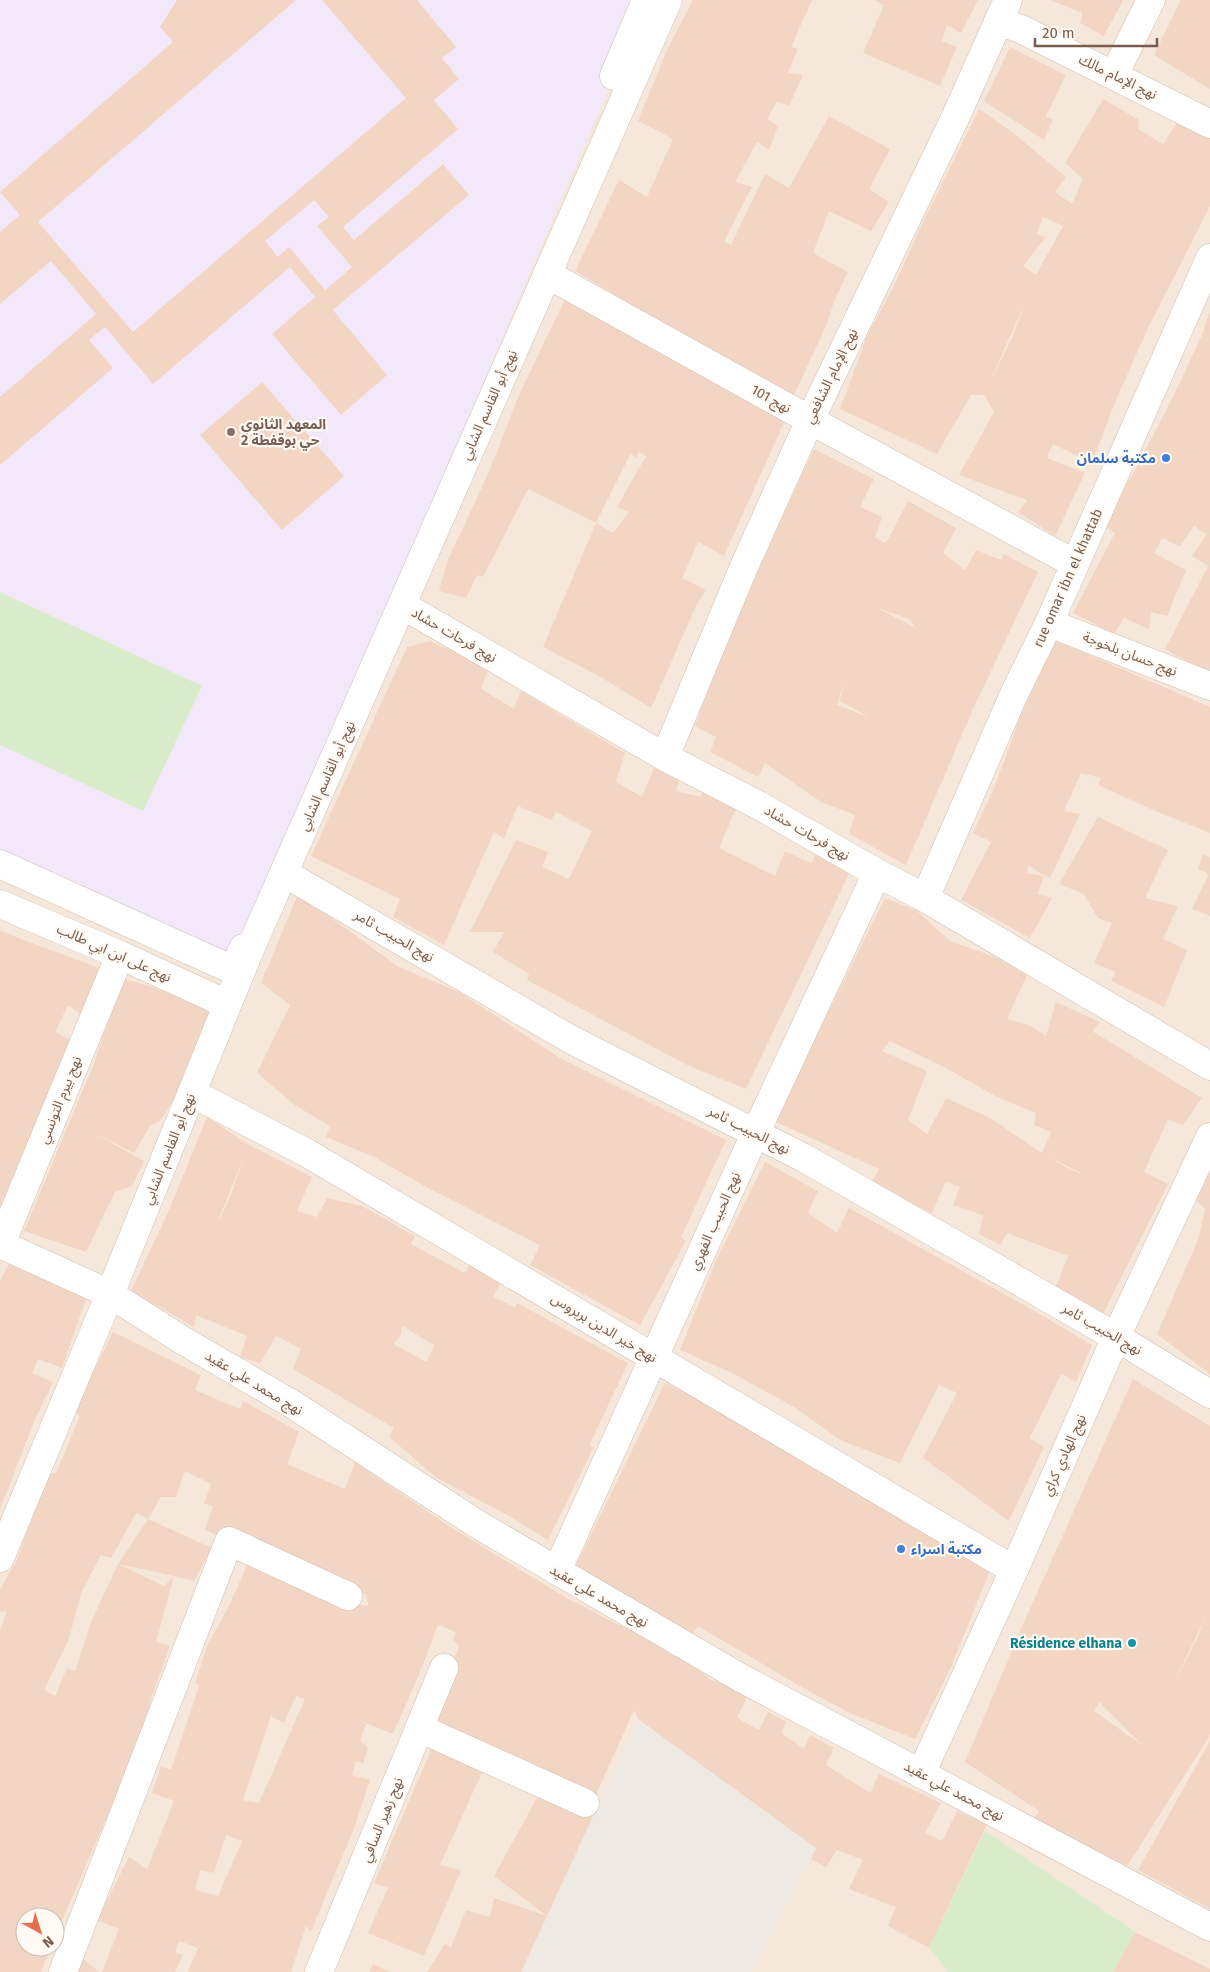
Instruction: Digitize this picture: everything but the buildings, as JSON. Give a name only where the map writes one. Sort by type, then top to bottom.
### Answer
[{"type":"street","points":[[0,864],[234,970],[646,0]]},
{"type":"street","name":"نهج أبو القاسم الشابي","points":[[0,1558],[110,1294],[227,1004],[668,0]]},
{"type":"street","points":[[1114,75],[1151,0]]},
{"type":"street","name":"نهج الإمام مالك","points":[[1003,10],[1021,29],[1210,124]]},
{"type":"street","name":"نهج الإمام الشافعي","points":[[665,757],[743,569],[810,420],[956,116],[1003,10]]},
{"type":"street","name":"rue omar ibn el khattab","points":[[925,898],[1014,694],[1049,623],[1210,258]]},
{"type":"street","name":"نهج 101","points":[[547,274],[1075,564]]},
{"type":"street","name":"نهج فرحات حشاد","points":[[402,605],[665,757],[758,804],[877,873],[925,898],[1210,1066]]},
{"type":"street","name":"نهج حسان بلخوجة","points":[[1049,623],[1210,686]]},
{"type":"street","name":"نهج الحبيب ثامر","points":[[284,873],[570,1039],[806,1159],[1116,1337],[1210,1394]]},
{"type":"street","name":"نهج الحبيب الفهري","points":[[557,1571],[756,1132],[877,873]]},
{"type":"street","name":"نهج على ابن ابي طالب","points":[[0,904],[120,955],[227,1004]]},
{"type":"street","name":"نهج بيرم التونسي","points":[[0,1244],[120,955]]},
{"type":"street","name":"نهج خير الدين بربروس","points":[[192,1093],[307,1153],[1014,1570]]},
{"type":"street","name":"نهج الهادي كراي","points":[[921,1774],[1014,1570],[1116,1337],[1210,1137]]},
{"type":"street","name":"نهج محمد علي عقيد","points":[[0,1244],[110,1294],[182,1340],[292,1404],[476,1524],[742,1678],[1210,1928]]},
{"type":"street","points":[[63,1972],[229,1541],[348,1596]]},
{"type":"street","name":"نهج زهير السافي","points":[[319,1972],[444,1668]]},
{"type":"street","points":[[419,1728],[585,1803]]},
{"type":"shaded area","name":"المعهد الثانوي حي بوقفطة 2","points":[[0,0],[646,0],[233,970],[0,864]]},
{"type":"shaded area","points":[[646,0],[1210,0],[1210,1972],[0,1972],[0,864]]},
{"type":"shaded area","points":[[638,1719],[816,1848],[751,1972],[521,1972]]},
{"type":"green space","points":[[0,592],[202,686],[143,811],[0,745]]},
{"type":"green space","points":[[985,1831],[1135,1932],[1113,1972],[949,1972],[929,1948]]},
{"type":"place","name":"المعهد الثانوي حي بوقفطة 2","points":[[231,432]]},
{"type":"place","name":"مكتبة سلمان","points":[[1166,458]]},
{"type":"place","name":"مكتبة اسراء","points":[[901,1549]]},
{"type":"place","name":"Résidence elhana","points":[[1132,1643]]}]
